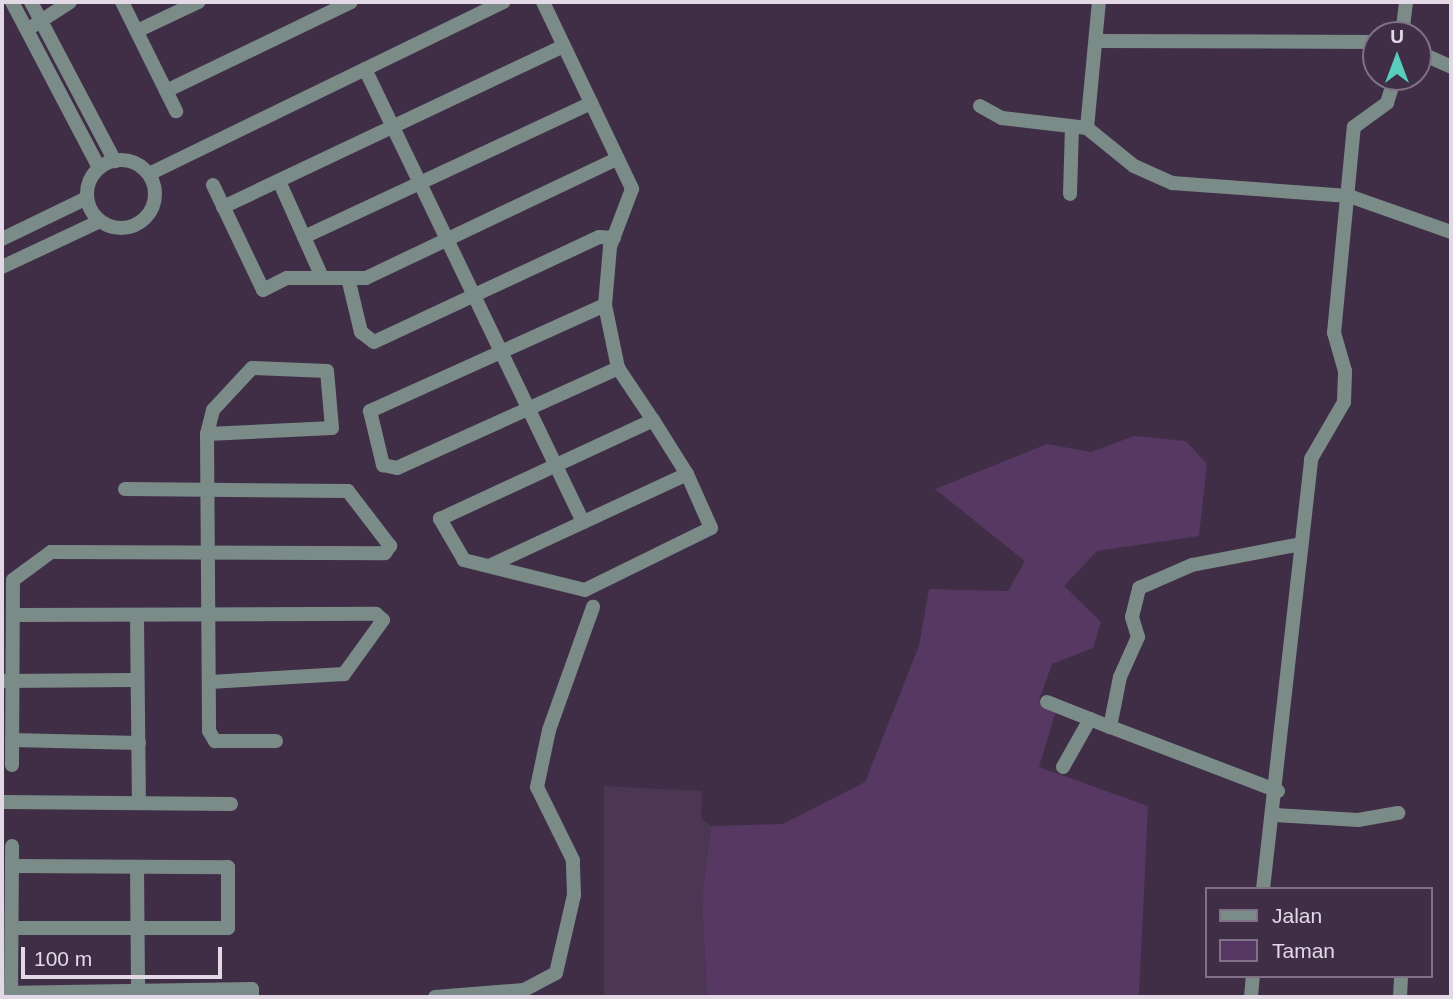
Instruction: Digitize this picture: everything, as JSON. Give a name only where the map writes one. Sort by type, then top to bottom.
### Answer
[{"type":"street","points":[[2,267],[100,221],[126,228],[150,214],[155,187],[149,174],[115,160],[33,26],[12,2]]},
{"type":"street","points":[[31,2],[33,26],[99,168]]},
{"type":"street","points":[[33,26],[70,2]]},
{"type":"street","points":[[122,2],[176,111]]},
{"type":"street","points":[[137,31],[198,2]]},
{"type":"street","points":[[166,91],[351,2]]},
{"type":"street","points":[[149,174],[504,2]]},
{"type":"street","points":[[543,2],[633,198],[614,238],[605,305],[618,368],[653,421],[687,474],[711,522],[709,532],[585,590],[464,560],[440,519],[653,421]]},
{"type":"street","points":[[1070,194],[1097,41],[1099,2]]},
{"type":"street","points":[[1404,21],[1406,2]]},
{"type":"street","points":[[1097,41],[1362,43]]},
{"type":"street","points":[[223,207],[564,46]]},
{"type":"street","points":[[1432,58],[1451,67]]},
{"type":"street","points":[[365,69],[583,522]]},
{"type":"street","points":[[1263,887],[1278,792],[1311,458],[1344,402],[1345,370],[1334,333],[1356,121],[1387,103],[1391,91]]},
{"type":"street","points":[[304,237],[591,103]]},
{"type":"street","points":[[980,106],[1002,118],[1080,127],[1134,166],[1172,183],[1349,196],[1451,232]]},
{"type":"street","points":[[213,185],[263,290],[287,278],[366,278],[617,159]]},
{"type":"street","points":[[2,239],[87,198],[99,168],[115,160]]},
{"type":"street","points":[[279,181],[322,277]]},
{"type":"street","points":[[87,198],[100,221]]},
{"type":"street","points":[[348,278],[361,332],[374,342],[598,237],[614,238]]},
{"type":"street","points":[[605,305],[370,411],[383,465],[397,468],[618,368]]},
{"type":"street","points":[[207,434],[332,428],[327,371],[252,368],[213,410],[207,434],[209,731],[215,741],[276,741]]},
{"type":"street","points":[[491,565],[687,474]]},
{"type":"street","points":[[12,765],[7,681],[14,615],[14,577],[51,552],[208,555],[385,553],[390,543],[348,491],[125,489]]},
{"type":"street","points":[[1110,727],[1120,677],[1138,637],[1132,617],[1139,588],[1192,565],[1301,544]]},
{"type":"street","points":[[435,997],[524,990],[556,973],[574,895],[573,860],[537,787],[549,730],[593,607]]},
{"type":"street","points":[[14,615],[138,617],[208,614],[376,614],[383,620],[344,674],[210,682]]},
{"type":"street","points":[[138,617],[135,680],[139,803]]},
{"type":"street","points":[[7,681],[135,680]]},
{"type":"street","points":[[1047,702],[1278,792]]},
{"type":"street","points":[[1063,767],[1090,719]]},
{"type":"street","points":[[12,740],[139,743]]},
{"type":"street","points":[[2,802],[231,804]]},
{"type":"street","points":[[1275,816],[1358,820],[1398,813]]},
{"type":"street","points":[[12,846],[12,928],[8,994],[112,994],[138,991],[165,994],[252,989],[252,997]]},
{"type":"street","points":[[12,866],[228,867],[228,928],[12,928]]},
{"type":"street","points":[[137,867],[138,991]]},
{"type":"street","points":[[1251,997],[1253,978]]},
{"type":"street","points":[[1399,997],[1401,978]]},
{"type":"shaded area","points":[[604,786],[702,791],[701,818],[711,826],[702,900],[707,997],[604,997]]},
{"type":"green space","points":[[1134,436],[1186,441],[1207,464],[1199,536],[1097,551],[1064,586],[1101,622],[1093,648],[1052,664],[1039,700],[1056,711],[1039,767],[1148,806],[1139,997],[707,997],[702,900],[711,826],[783,824],[865,782],[919,646],[929,589],[1008,591],[1025,561],[935,489],[1047,444],[1091,452]]}]
